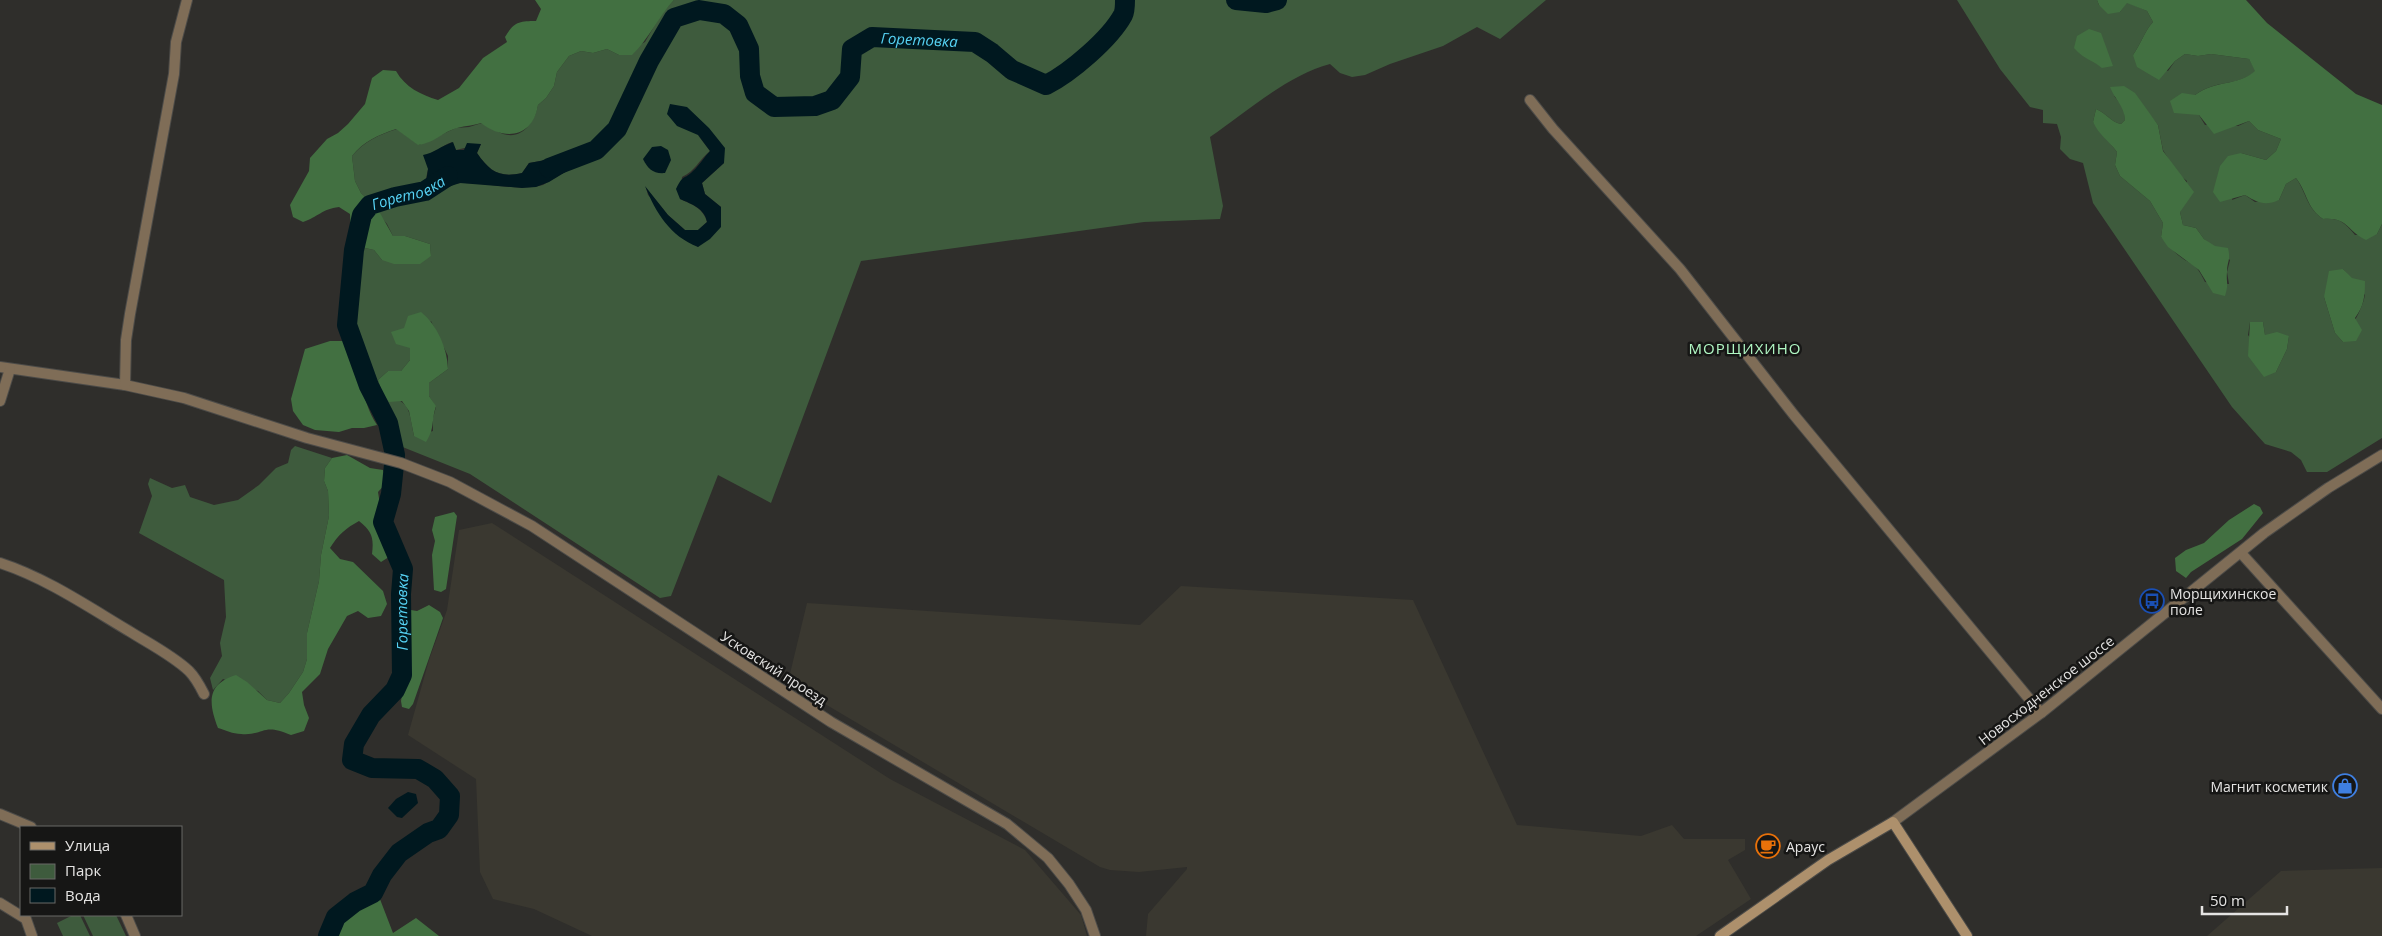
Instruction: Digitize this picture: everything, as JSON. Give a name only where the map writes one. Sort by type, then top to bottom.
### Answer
[{"type":"main road","name":"Новосходненское шоссе","points":[[1720,936],[1828,860],[1893,822]]},
{"type":"main road","points":[[1893,822],[1967,936]]},
{"type":"street","points":[[125,385],[126,340],[130,314],[174,74],[176,42],[187,0]]},
{"type":"street","points":[[1530,100],[1553,129],[1680,269],[1794,415],[2041,713]]},
{"type":"street","points":[[0,401],[5,368]]},
{"type":"street","name":"Усковский проезд","points":[[5,368],[125,385],[184,398],[307,438],[401,463],[450,482],[524,522],[831,722],[1007,824],[1048,858],[1069,884],[1086,910],[1095,936]]},
{"type":"street","name":"Новосходненское шоссе","points":[[1893,822],[2041,713],[2290,514],[2382,455]]},
{"type":"street","points":[[2241,553],[2382,709]]},
{"type":"street","points":[[0,563],[18,569],[50,585],[142,640],[187,669],[194,676],[204,694]]},
{"type":"street","points":[[0,814],[29,826]]},
{"type":"street","points":[[0,903],[20,915]]},
{"type":"street","points":[[21,916],[26,919],[32,936]]},
{"type":"street","points":[[126,916],[135,936]]},
{"type":"shaded area","points":[[492,523],[890,779],[1025,850],[1081,915],[1087,936],[592,936],[534,909],[493,899],[480,872],[476,779],[408,735],[429,660],[447,610],[459,530]]},
{"type":"shaded area","points":[[1181,586],[1413,600],[1517,825],[1641,836],[1672,825],[1684,839],[1745,839],[1745,850],[1728,860],[1751,899],[1696,936],[1146,936],[1148,914],[1187,867],[1139,872],[1110,870],[1100,867],[788,682],[807,603],[1140,625]]},
{"type":"shaded area","points":[[2382,868],[2382,936],[2207,936],[2281,871]]},
{"type":"green space","points":[[535,0],[674,0],[632,55],[619,55],[607,49],[593,53],[581,51],[569,56],[557,72],[554,86],[546,98],[538,105],[535,116],[524,130],[508,134],[490,129],[481,123],[454,129],[429,142],[418,145],[396,129],[361,146],[352,156],[355,181],[361,193],[380,213],[393,236],[405,236],[430,244],[431,256],[420,264],[394,264],[382,260],[374,250],[361,247],[351,239],[350,214],[339,207],[328,209],[303,222],[293,217],[290,205],[309,171],[310,158],[327,139],[338,133],[348,124],[365,104],[372,78],[383,70],[396,71],[404,82],[414,90],[438,100],[459,88],[483,58],[507,42],[505,37],[514,25],[525,21],[536,21],[541,9]]},
{"type":"green space","points":[[674,0],[1546,0],[1500,39],[1477,27],[1443,46],[1390,64],[1365,75],[1352,77],[1340,73],[1330,64],[1314,69],[1268,95],[1210,137],[1223,206],[1220,219],[1144,222],[861,261],[771,503],[718,475],[671,596],[660,598],[470,474],[400,446],[400,434],[378,394],[357,335],[355,293],[361,247],[374,250],[382,260],[431,256],[430,244],[405,236],[393,236],[387,224],[361,193],[355,181],[352,156],[372,139],[397,129],[419,145],[456,128],[482,123],[503,134],[510,135],[522,132],[534,118],[538,105],[546,98],[554,86],[557,72],[569,56],[581,51],[593,53],[607,49],[619,55],[645,42],[662,13]],"holes":[[[698,135],[724,163],[702,183],[705,194],[721,207],[698,247],[648,195],[646,188],[668,215],[685,230],[698,230],[707,222],[700,210],[680,199],[682,177],[690,172],[710,151]],[[452,142],[456,150],[481,144],[477,153],[486,165],[496,172],[508,175],[522,173],[529,163],[562,157],[567,153],[576,161],[581,162],[543,185],[522,188],[461,183],[424,195],[428,170],[433,156],[438,150]],[[431,321],[448,356],[448,369],[429,383],[429,396],[436,407],[433,418],[433,431],[414,436],[407,407],[382,392],[378,380],[388,371],[401,371],[410,360],[411,348]]]},
{"type":"green space","points":[[1957,0],[2097,0],[2099,5],[2120,12],[2127,2],[2147,11],[2153,22],[2133,55],[2168,71],[2175,61],[2185,54],[2198,56],[2211,54],[2249,59],[2256,71],[2249,76],[2211,87],[2195,95],[2199,115],[2205,125],[2238,126],[2249,121],[2258,130],[2281,139],[2276,151],[2266,160],[2241,153],[2232,200],[2245,195],[2255,202],[2279,200],[2286,184],[2296,178],[2313,210],[2323,219],[2334,219],[2341,222],[2355,235],[2377,234],[2382,224],[2382,438],[2327,472],[2307,472],[2301,460],[2291,452],[2265,444],[2232,407],[2093,203],[2083,163],[2070,159],[2060,149],[2061,137],[2057,124],[2043,123],[2043,110],[2030,107],[2000,69]],"holes":[[[2114,96],[2150,115],[2158,125],[2163,150],[2177,173],[2187,181],[2180,212],[2183,225],[2196,228],[2204,239],[2230,260],[2227,272],[2229,284],[2205,282],[2196,267],[2178,255],[2161,237],[2163,223],[2150,201],[2120,176],[2115,165],[2117,152],[2093,122],[2096,109],[2117,123],[2121,124],[2125,120],[2124,108]],[[2343,269],[2365,295],[2359,313],[2343,342],[2335,333],[2324,297]],[[2250,322],[2263,322],[2265,335],[2289,336],[2287,349],[2276,372],[2248,335]]]},
{"type":"green space","points":[[2097,0],[2246,0],[2267,23],[2356,94],[2382,105],[2382,224],[2377,234],[2366,240],[2343,222],[2323,219],[2313,210],[2296,178],[2286,184],[2279,200],[2274,202],[2262,203],[2245,195],[2220,202],[2213,192],[2220,166],[2228,156],[2241,153],[2266,160],[2276,151],[2281,139],[2258,130],[2249,121],[2214,134],[2199,115],[2174,113],[2170,101],[2182,93],[2195,95],[2210,87],[2248,76],[2255,71],[2249,59],[2211,54],[2198,56],[2185,54],[2175,61],[2159,80],[2137,67],[2133,55],[2153,22],[2147,11],[2127,3],[2120,12],[2108,14],[2099,5]]},
{"type":"green space","points":[[2089,29],[2101,33],[2113,66],[2102,68],[2081,55],[2074,48],[2077,36]]},
{"type":"green space","points":[[2124,86],[2135,93],[2158,125],[2163,151],[2194,192],[2180,212],[2183,225],[2196,228],[2204,239],[2215,246],[2228,248],[2229,258],[2225,296],[2213,293],[2199,270],[2168,247],[2161,237],[2163,223],[2150,201],[2120,176],[2115,165],[2117,152],[2098,131],[2093,122],[2096,109],[2117,123],[2121,124],[2125,120],[2123,110],[2110,87]]},
{"type":"green space","points":[[2343,269],[2352,278],[2365,281],[2363,301],[2355,318],[2362,330],[2356,341],[2343,342],[2335,333],[2324,297],[2329,271]]},
{"type":"green space","points":[[421,312],[441,338],[446,353],[448,369],[429,383],[429,396],[436,406],[432,429],[426,442],[414,436],[409,411],[402,401],[389,402],[382,392],[378,380],[388,371],[401,371],[410,360],[410,348],[396,344],[391,332],[404,328],[408,316]]},
{"type":"green space","points":[[2250,322],[2263,322],[2265,335],[2277,332],[2289,336],[2287,349],[2276,372],[2264,377],[2248,356]]},
{"type":"green space","points":[[330,341],[344,341],[350,350],[367,404],[377,425],[352,428],[339,432],[315,430],[303,425],[293,411],[291,399],[305,349]]},
{"type":"green space","points":[[295,446],[332,458],[325,468],[324,481],[328,491],[329,516],[321,555],[319,581],[307,633],[307,659],[303,672],[280,703],[267,700],[258,691],[223,679],[213,690],[210,678],[222,656],[220,643],[226,617],[224,580],[139,533],[152,496],[148,484],[150,478],[172,488],[185,485],[190,497],[214,505],[238,500],[259,485],[276,468],[288,463],[291,450]]},
{"type":"green space","points":[[347,455],[370,468],[383,470],[387,482],[378,492],[384,530],[392,555],[381,562],[372,554],[373,544],[371,535],[367,528],[359,521],[343,532],[330,548],[340,559],[353,562],[383,591],[387,604],[381,616],[368,618],[358,611],[347,616],[328,649],[320,674],[302,692],[309,718],[304,731],[291,735],[268,729],[241,734],[218,728],[213,710],[212,695],[220,683],[226,679],[236,675],[267,700],[280,703],[303,672],[307,659],[307,633],[319,581],[321,555],[329,516],[328,491],[324,481],[325,468],[332,458]]},
{"type":"green space","points":[[2254,504],[2260,507],[2263,513],[2242,539],[2191,572],[2186,578],[2176,571],[2175,558],[2186,550],[2204,543],[2229,520]]},
{"type":"green space","points":[[454,512],[457,516],[446,589],[441,592],[434,590],[432,555],[435,541],[432,530],[435,517]]},
{"type":"green space","points":[[429,605],[440,612],[443,618],[413,704],[409,709],[402,707],[401,701],[410,647],[407,635],[411,610],[417,611]]},
{"type":"green space","points":[[378,894],[393,933],[416,918],[439,936],[332,936],[341,918]]},
{"type":"green space","points":[[71,916],[80,916],[90,936],[63,936],[57,923]]},
{"type":"green space","points":[[83,916],[116,916],[126,936],[93,936]]},
{"type":"water","points":[[670,104],[687,107],[709,128],[725,148],[724,163],[702,183],[705,194],[721,207],[721,227],[710,239],[698,247],[679,237],[665,223],[645,186],[668,215],[685,230],[698,230],[707,222],[701,210],[680,199],[676,189],[682,179],[695,169],[710,151],[698,135],[677,126],[667,114]]},
{"type":"water","points":[[453,142],[456,150],[464,150],[467,143],[481,144],[477,153],[486,165],[496,172],[508,175],[522,173],[529,163],[562,157],[567,153],[576,161],[582,162],[549,182],[536,187],[522,188],[460,183],[424,195],[428,169],[423,155]]},
{"type":"water","points":[[661,146],[668,150],[671,160],[665,173],[657,173],[647,166],[643,159],[652,147]]},
{"type":"water","points":[[408,792],[416,794],[418,803],[402,818],[397,817],[388,808],[396,799]]},
{"type":"waterway","name":"Горетовка","points":[[549,168],[596,150],[617,129],[649,61],[674,18],[699,10],[724,14],[738,25],[749,49],[750,76],[755,93],[774,107],[815,106],[832,100],[850,77],[852,49],[872,37],[975,42],[1012,70],[1046,85],[1056,80],[1099,45],[1123,15],[1125,0]]},
{"type":"waterway","name":"Горетовка","points":[[1236,0],[1266,3],[1277,0]]},
{"type":"waterway","name":"Горетовка","points":[[328,936],[336,917],[355,902],[373,893],[382,875],[399,853],[428,833],[439,829],[449,815],[450,796],[435,779],[418,769],[372,768],[352,760],[354,744],[371,715],[395,690],[402,675],[401,594],[403,569],[383,522],[391,494],[395,455],[388,423],[369,386],[347,325],[354,250],[362,215],[370,205],[395,197],[425,191],[448,176]]},
{"type":"place","name":"Морщихинское поле","points":[[2152,601]]},
{"type":"place","name":"Магнит косметик","points":[[2345,786]]},
{"type":"place","name":"Араус","points":[[1768,846]]},
{"type":"district","name":"МОРЩИХИНО","points":[[1745,348]]}]
